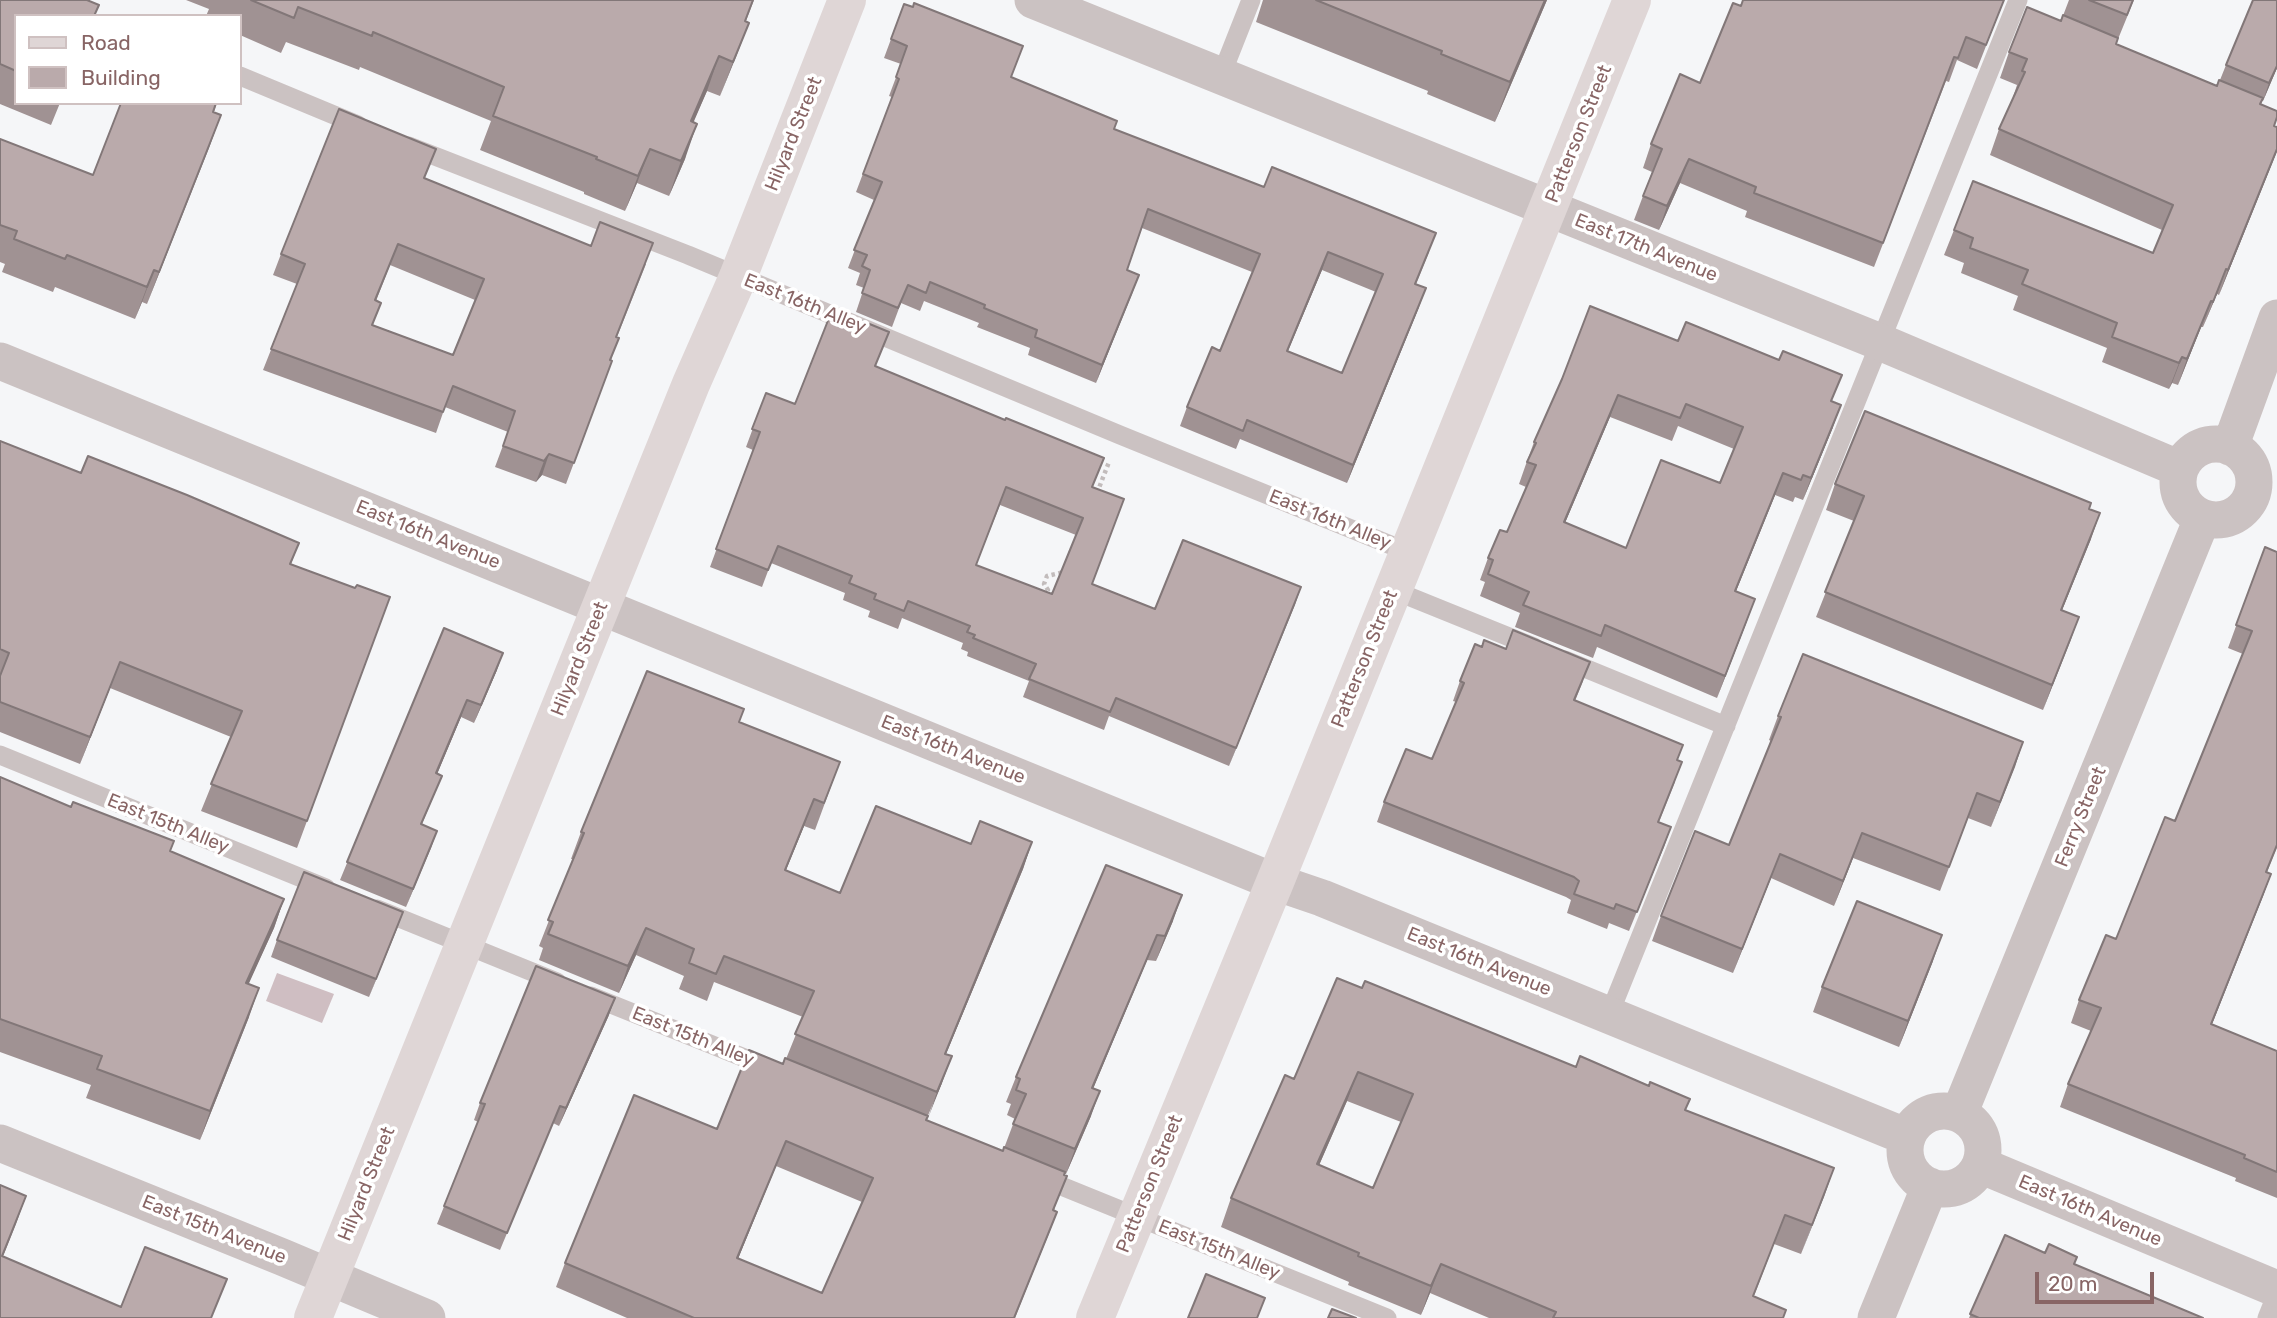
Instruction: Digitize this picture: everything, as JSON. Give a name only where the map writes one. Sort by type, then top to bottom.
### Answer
[{"type":"main road","name":"Hilyard Street","points":[[313,1318],[601,606],[738,276],[847,0]]},
{"type":"main road","name":"Patterson Street","points":[[1095,1318],[1275,882],[1632,0]]},
{"type":"street","name":"East 17th Avenue","points":[[1033,0],[1880,342],[2180,469]]},
{"type":"street","points":[[2230,447],[2277,318]]},
{"type":"street","name":"East 16th Avenue","points":[[0,362],[1907,1137]]},
{"type":"street","points":[[2215,444],[2230,447],[2242,454],[2251,467],[2264,501],[2244,509],[2232,518],[2217,521],[2202,519],[2189,510],[2180,498],[2177,484],[2180,469],[2188,456],[2200,447],[2215,444]]},
{"type":"street","name":"Ferry Street","points":[[1959,1114],[2202,519]]},
{"type":"street","points":[[1947,1111],[1959,1114],[1977,1129],[1982,1141],[1980,1165],[1965,1183],[1954,1188],[1930,1186],[1912,1172],[1906,1160],[1907,1137],[1923,1117],[1947,1111]]},
{"type":"street","name":"East 15th Avenue","points":[[0,1143],[427,1318]]},
{"type":"street","name":"East 16th Avenue","points":[[1980,1165],[2277,1291]]},
{"type":"street","points":[[1876,1318],[1930,1186]]},
{"type":"lane","points":[[1221,76],[1251,0]]},
{"type":"lane","points":[[1609,1016],[1880,342],[2019,9]]},
{"type":"lane","name":"East 16th Alley","points":[[242,77],[738,276],[1408,552]]},
{"type":"lane","points":[[1393,590],[1726,726]]},
{"type":"lane","name":"East 15th Alley","points":[[0,755],[789,1076]]},
{"type":"lane","name":"East 15th Alley","points":[[1024,1171],[1387,1318]]},
{"type":"lane","points":[[2267,1318],[2277,1291]]},
{"type":"path","points":[[1097,494],[1120,435]]},
{"type":"path","points":[[1043,600],[1048,590],[1044,584],[1047,576],[1064,574],[1068,562]]},
{"type":"shaded area","points":[[277,973],[334,994],[322,1023],[266,1001]]},
{"type":"building","points":[[0,0],[87,0],[99,5],[95,14],[14,14],[14,70],[0,64]]},
{"type":"building","points":[[251,0],[753,0],[745,21],[749,23],[733,62],[719,56],[691,121],[697,124],[681,161],[650,149],[638,176],[493,116],[504,87],[373,32],[372,36],[298,7],[294,18]]},
{"type":"building","points":[[1316,0],[1545,0],[1510,82]]},
{"type":"building","points":[[1743,0],[2004,0],[1986,45],[1966,37],[1958,58],[1954,57],[1883,243],[1754,193],[1756,187],[1689,159],[1667,206],[1643,196],[1662,149],[1651,144],[1680,74],[1700,83],[1733,3],[1741,6]]},
{"type":"building","points":[[2089,0],[2133,0],[2127,15]]},
{"type":"building","points":[[2253,0],[2277,0],[2277,66],[2269,83],[2226,65]]},
{"type":"building","points":[[914,3],[1023,46],[1011,77],[1117,121],[1114,129],[1264,187],[1272,167],[1436,233],[1415,284],[1426,288],[1353,465],[1247,420],[1243,431],[1187,407],[1212,347],[1220,351],[1260,254],[1148,209],[1127,270],[1139,275],[1102,365],[1035,337],[1037,330],[930,282],[926,293],[908,285],[898,308],[862,293],[870,270],[862,266],[867,255],[854,250],[882,182],[863,174],[899,79],[896,77],[907,46],[891,39],[904,4],[913,7]],"holes":[[[1328,252],[1383,274],[1342,373],[1287,351]]]},
{"type":"building","points":[[2027,7],[2061,21],[2063,15],[2118,38],[2116,44],[2217,86],[2219,80],[2263,98],[2260,104],[2277,111],[2274,126],[2277,127],[2277,149],[2228,270],[2226,269],[2213,302],[2211,301],[2187,359],[2182,357],[2179,363],[2112,337],[2117,323],[2022,284],[2028,270],[1970,248],[1973,238],[1954,230],[1973,181],[2153,253],[2173,205],[1999,129],[2025,72],[2022,71],[2027,59],[2009,52]]},
{"type":"building","points":[[120,105],[215,105],[213,112],[221,115],[159,272],[154,270],[147,287],[67,255],[65,259],[14,239],[17,231],[0,225],[0,139],[93,175]]},
{"type":"building","points":[[339,109],[436,149],[424,178],[591,246],[600,222],[653,243],[616,337],[619,338],[610,360],[612,361],[574,463],[549,454],[544,461],[503,446],[515,411],[453,386],[443,412],[271,349],[305,264],[281,254]],"holes":[[[398,244],[484,279],[453,355],[372,325],[381,303],[375,300]]]},
{"type":"building","points":[[1590,306],[1678,341],[1686,322],[1779,360],[1783,351],[1842,375],[1831,401],[1841,405],[1811,478],[1803,475],[1801,480],[1783,473],[1735,591],[1755,599],[1725,676],[1605,625],[1601,636],[1523,605],[1529,592],[1488,574],[1493,560],[1488,558],[1500,530],[1507,532],[1536,465],[1527,462]],"holes":[[[1618,395],[1680,418],[1686,404],[1743,427],[1720,483],[1661,460],[1626,548],[1564,522]]]},
{"type":"building","points":[[829,318],[852,327],[855,318],[889,332],[875,366],[1104,458],[1092,487],[1124,499],[1092,584],[1155,609],[1183,540],[1301,587],[1236,748],[1116,698],[1110,712],[1029,679],[1036,664],[973,638],[975,635],[967,632],[970,626],[908,601],[904,611],[874,599],[876,594],[849,583],[852,576],[778,546],[768,570],[716,549],[760,432],[752,429],[766,393],[795,404]],"holes":[[[1006,487],[1083,518],[1052,594],[976,565]]]},
{"type":"building","points":[[1865,411],[2091,503],[2089,509],[2100,513],[2061,610],[2079,617],[2052,685],[1825,592],[1864,496],[1835,484]]},
{"type":"building","points":[[0,441],[81,473],[88,456],[187,495],[299,543],[290,564],[355,588],[357,585],[390,597],[307,821],[211,784],[242,711],[120,662],[90,737],[0,702],[0,676],[9,653],[0,649]]},
{"type":"building","points":[[2265,547],[2277,552],[2277,845],[2266,872],[2271,874],[2211,1024],[2277,1051],[2277,1172],[2244,1158],[2245,1155],[2068,1084],[2101,1008],[2079,1000],[2106,935],[2116,939],[2165,817],[2175,821],[2252,631],[2236,625]]},
{"type":"building","points":[[444,628],[503,653],[481,705],[467,700],[436,773],[442,776],[421,824],[437,831],[413,889],[347,862]]},
{"type":"building","points":[[1513,630],[1590,662],[1574,700],[1683,745],[1677,760],[1682,762],[1658,822],[1671,827],[1637,912],[1616,904],[1614,909],[1574,894],[1579,881],[1574,877],[1384,802],[1406,749],[1432,759],[1464,683],[1460,681],[1475,644],[1482,647],[1484,640],[1506,649]]},
{"type":"building","points":[[1803,654],[2023,742],[2000,802],[1977,793],[1949,867],[1862,833],[1843,881],[1780,854],[1742,949],[1661,916],[1695,831],[1729,845],[1781,717],[1778,716]]},
{"type":"building","points":[[647,671],[744,709],[739,722],[840,762],[824,803],[814,799],[785,870],[840,893],[876,806],[971,844],[980,821],[1032,842],[945,1054],[952,1056],[937,1092],[795,1034],[814,991],[724,956],[716,974],[689,963],[694,949],[646,928],[628,966],[548,934],[553,922],[548,920],[584,833],[581,832]]},
{"type":"building","points":[[0,777],[71,807],[73,802],[174,841],[170,851],[284,899],[246,983],[259,988],[210,1111],[97,1069],[102,1056],[0,1019]]},
{"type":"building","points":[[1106,865],[1182,895],[1165,936],[1157,935],[1092,1088],[1100,1091],[1075,1149],[1013,1124],[1026,1094],[1016,1090],[1020,1079],[1016,1077]]},
{"type":"building","points":[[304,872],[403,912],[376,979],[277,940]]},
{"type":"building","points":[[1857,901],[1942,935],[1908,1021],[1822,987]]},
{"type":"building","points":[[536,966],[615,998],[566,1108],[560,1106],[507,1233],[444,1206],[485,1104],[480,1103]]},
{"type":"building","points":[[1337,978],[1362,988],[1365,981],[1576,1067],[1580,1056],[1649,1086],[1650,1082],[1690,1099],[1685,1110],[1834,1168],[1812,1225],[1785,1215],[1753,1296],[1786,1310],[1783,1318],[1553,1318],[1556,1312],[1441,1264],[1431,1286],[1231,1198],[1285,1075],[1294,1079]],"holes":[[[1358,1072],[1413,1094],[1373,1188],[1317,1164]]]},
{"type":"building","points":[[749,1050],[783,1064],[785,1058],[928,1116],[926,1120],[1065,1172],[1064,1175],[1067,1176],[1053,1210],[1057,1212],[1014,1318],[694,1318],[565,1263],[634,1095],[717,1129]],"holes":[[[786,1141],[873,1178],[822,1293],[737,1258]]]},
{"type":"building","points":[[0,1185],[26,1196],[2,1256],[121,1307],[145,1247],[227,1279],[211,1318],[0,1318]]},
{"type":"building","points":[[2005,1235],[2045,1253],[2049,1244],[2077,1257],[2074,1264],[2203,1318],[1979,1318],[1970,1314]]},
{"type":"building","points":[[1206,1274],[1265,1298],[1257,1318],[1188,1318]]},
{"type":"building","points":[[1332,1309],[1356,1318],[1328,1318]]}]
